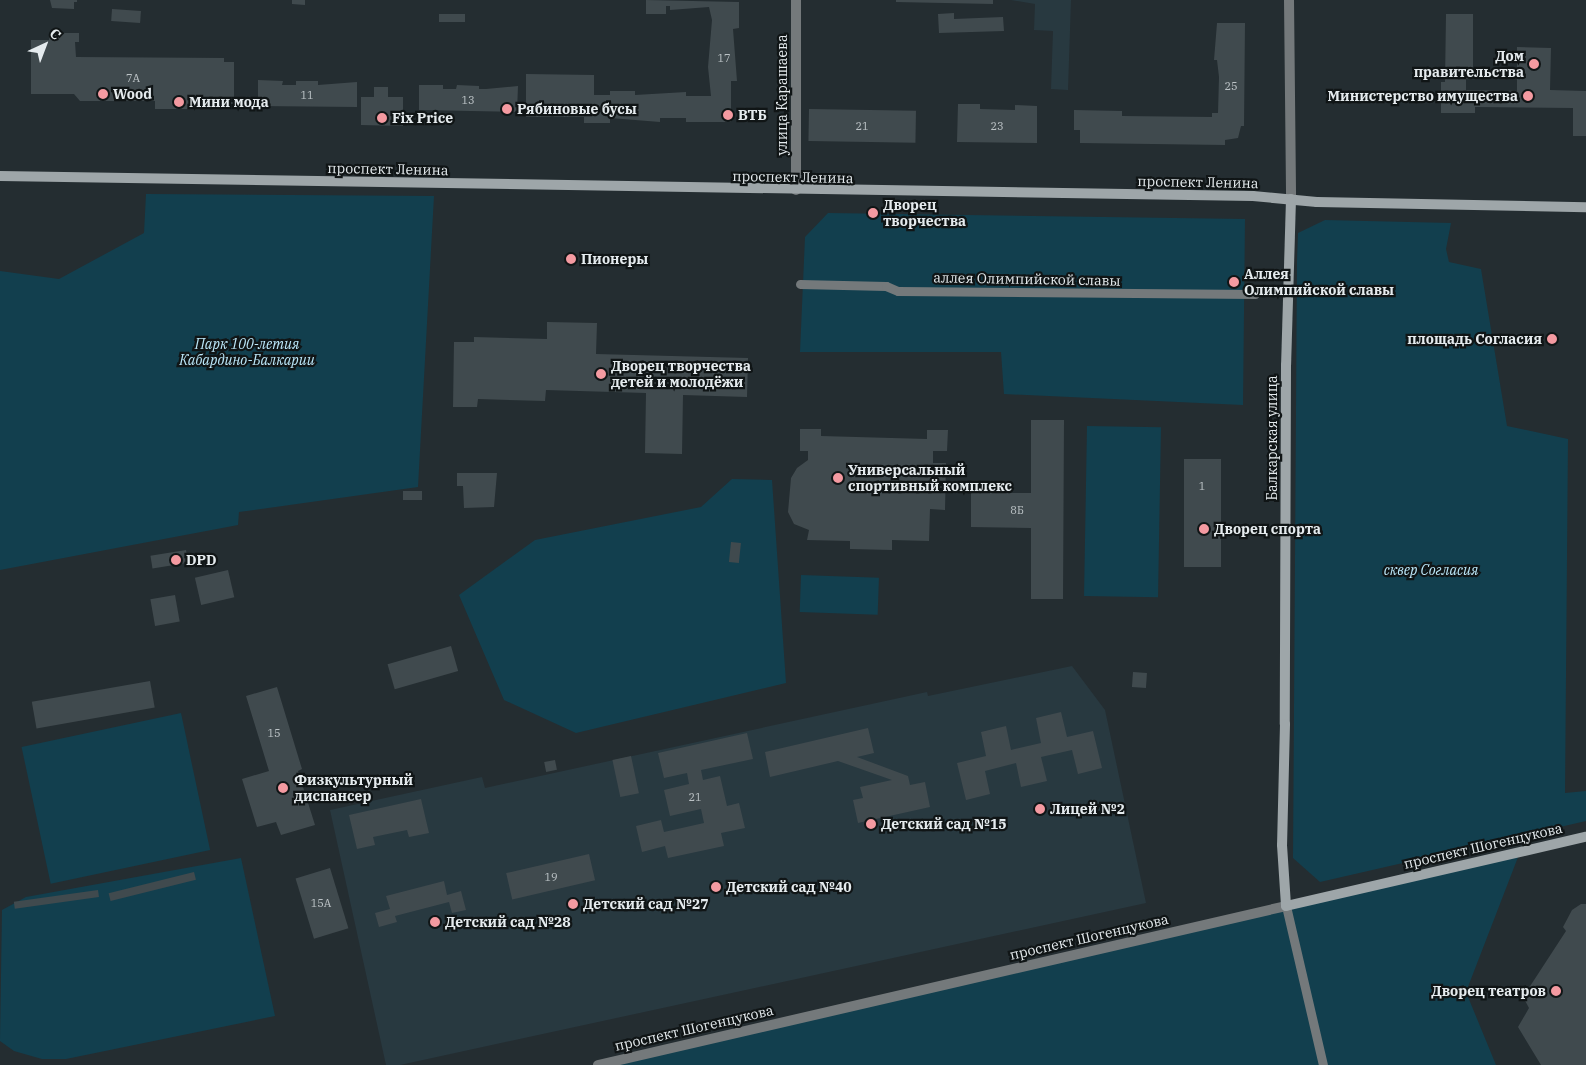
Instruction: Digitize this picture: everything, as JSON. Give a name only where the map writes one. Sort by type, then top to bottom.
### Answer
[{"type":"main road","name":"проспект Ленина","points":[[0,176],[1244,196],[1586,207]]},
{"type":"main road","name":"Балкарская улица","points":[[1286,906],[1282,845],[1285,724],[1286,365],[1291,199]]},
{"type":"main road","name":"проспект Шогенцукова","points":[[1286,906],[1586,837]]},
{"type":"street","name":"улица Карашаева","points":[[796,0],[796,190]]},
{"type":"street","name":"Балкарская улица","points":[[1289,0],[1291,199]]},
{"type":"street","name":"аллея Олимпийской славы","points":[[800,284],[886,286],[898,291],[1255,294]]},
{"type":"street","name":"проспект Шогенцукова","points":[[598,1065],[1286,906]]},
{"type":"street","points":[[1286,906],[1323,1065]]},
{"type":"shaded area","points":[[1011,0],[1071,0],[1068,90],[1051,89],[1053,31],[1034,30],[1035,4]]},
{"type":"shaded area","points":[[1072,666],[1105,710],[1146,903],[400,1065],[386,1065],[330,810],[482,777],[485,788],[927,692],[928,696]]},
{"type":"green space","name":"Парк 100-летия Кабардино-Балкарии","points":[[146,194],[434,196],[418,487],[239,512],[238,525],[0,570],[0,271],[59,279],[144,233]]},
{"type":"green space","points":[[828,213],[1245,219],[1243,405],[1004,394],[1001,352],[800,352],[805,237]]},
{"type":"green space","name":"сквер Согласия","points":[[1325,220],[1451,223],[1446,249],[1449,262],[1481,269],[1507,426],[1568,439],[1565,793],[1586,791],[1586,821],[1320,882],[1293,858],[1297,261],[1298,233]]},
{"type":"green space","points":[[1087,426],[1161,427],[1158,597],[1084,596]]},
{"type":"green space","points":[[732,479],[772,480],[786,683],[576,733],[504,700],[459,595],[535,540],[701,507]]},
{"type":"green space","points":[[801,575],[879,578],[878,615],[800,612]]},
{"type":"green space","points":[[181,713],[210,850],[51,884],[22,747]]},
{"type":"green space","points":[[1520,852],[1466,992],[1496,1065],[598,1065]]},
{"type":"green space","points":[[241,858],[275,1016],[66,1059],[42,1059],[14,1051],[0,1041],[2,910],[26,897]]},
{"type":"building","points":[[50,0],[77,0],[77,2],[74,2],[74,9],[52,8]]},
{"type":"building","points":[[292,0],[305,0],[305,5],[292,4]]},
{"type":"building","points":[[646,0],[739,2],[739,28],[733,29],[737,81],[731,81],[731,122],[686,122],[686,118],[660,118],[660,122],[610,118],[610,123],[584,123],[584,117],[526,117],[526,74],[594,75],[594,95],[610,95],[610,91],[635,91],[635,95],[686,92],[686,96],[711,96],[708,67],[712,20],[709,7],[670,10],[670,6],[666,6],[666,14],[646,14]]},
{"type":"building","points":[[896,0],[993,0],[993,4],[896,2]]},
{"type":"building","points":[[112,9],[141,11],[140,23],[111,21]]},
{"type":"building","points":[[954,13],[954,19],[1003,17],[1004,31],[939,33],[938,14]]},
{"type":"building","points":[[439,14],[465,14],[465,22],[439,22]]},
{"type":"building","name":"Дом правительства","points":[[1446,14],[1473,14],[1473,79],[1466,79],[1466,90],[1517,91],[1517,47],[1551,48],[1550,90],[1586,91],[1586,136],[1573,136],[1573,108],[1475,107],[1475,113],[1441,113],[1441,82],[1445,82]]},
{"type":"building","points":[[1217,23],[1245,23],[1244,126],[1241,126],[1238,138],[1225,140],[1225,145],[1080,143],[1080,130],[1074,130],[1074,110],[1122,111],[1122,116],[1212,117],[1212,113],[1218,113],[1219,77],[1217,60],[1214,60]]},
{"type":"building","points":[[49,33],[79,33],[79,42],[75,42],[76,57],[224,58],[224,62],[234,62],[234,109],[155,109],[155,101],[80,101],[74,94],[31,94],[31,40],[49,40]]},
{"type":"building","points":[[258,80],[283,81],[282,85],[296,85],[296,81],[318,81],[318,85],[357,82],[357,107],[258,106]]},
{"type":"building","points":[[419,85],[443,85],[443,89],[456,89],[457,85],[479,86],[479,89],[518,86],[517,112],[419,110]]},
{"type":"building","points":[[374,87],[388,87],[388,97],[403,97],[403,126],[361,125],[361,97],[374,97]]},
{"type":"building","points":[[958,104],[980,104],[980,109],[1015,110],[1015,105],[1037,106],[1037,143],[957,142]]},
{"type":"building","points":[[809,109],[916,111],[915,143],[808,141]]},
{"type":"building","name":"Дворец творчества детей и молодёжи","points":[[547,322],[597,323],[596,354],[748,358],[747,397],[683,395],[682,454],[645,453],[646,393],[546,390],[545,401],[478,399],[477,407],[453,407],[454,342],[474,342],[474,337],[547,339]]},
{"type":"building","points":[[1031,420],[1064,420],[1063,599],[1031,599],[1031,528],[971,527],[971,493],[1031,493]]},
{"type":"building","points":[[800,429],[821,429],[821,436],[927,439],[927,430],[948,430],[947,451],[933,451],[933,463],[946,463],[945,510],[930,509],[929,541],[892,540],[892,550],[850,549],[850,541],[807,540],[809,530],[794,524],[788,512],[791,478],[797,468],[808,460],[808,451],[800,451]]},
{"type":"building","points":[[1184,459],[1221,459],[1221,567],[1184,567]]},
{"type":"building","points":[[457,473],[497,473],[494,507],[464,508],[463,486],[457,486]]},
{"type":"building","points":[[403,491],[422,491],[422,500],[403,500]]},
{"type":"building","points":[[731,542],[741,543],[739,563],[729,562]]},
{"type":"building","points":[[186,550],[188,563],[152,568],[150,556]]},
{"type":"building","points":[[228,570],[234,597],[201,605],[195,578]]},
{"type":"building","points":[[175,595],[180,622],[155,626],[150,599]]},
{"type":"building","points":[[451,646],[458,671],[395,689],[388,664]]},
{"type":"building","points":[[1133,672],[1147,673],[1146,688],[1132,687]]},
{"type":"building","points":[[150,681],[155,708],[37,728],[32,702]]},
{"type":"building","points":[[277,687],[302,769],[298,771],[315,825],[281,835],[276,822],[257,827],[242,779],[269,771],[246,696]]},
{"type":"building","points":[[1061,712],[1067,737],[1093,731],[1102,768],[1078,774],[1072,750],[1041,757],[1047,781],[1021,787],[1016,763],[985,771],[990,794],[966,800],[957,763],[986,756],[981,732],[1006,726],[1011,750],[1041,743],[1036,718]]},
{"type":"building","points":[[868,728],[874,753],[857,757],[908,776],[910,785],[925,782],[930,807],[858,823],[853,800],[863,798],[860,787],[892,780],[838,761],[770,777],[765,752]]},
{"type":"building","points":[[747,733],[753,759],[701,770],[703,780],[720,776],[727,806],[739,803],[745,828],[721,833],[724,846],[668,858],[665,846],[642,852],[636,826],[661,820],[664,832],[704,823],[701,809],[670,816],[664,790],[689,784],[687,773],[664,778],[658,753]]},
{"type":"building","points":[[631,756],[639,793],[620,797],[612,760]]},
{"type":"building","points":[[555,760],[557,770],[546,772],[544,762]]},
{"type":"building","points":[[421,799],[429,833],[409,837],[407,830],[373,837],[375,845],[357,849],[349,815]]},
{"type":"building","points":[[589,854],[595,880],[512,899],[506,873]]},
{"type":"building","points":[[330,868],[348,928],[314,939],[296,879]]},
{"type":"building","points":[[194,872],[196,880],[111,901],[109,893]]},
{"type":"building","points":[[444,881],[447,895],[461,891],[466,910],[452,913],[449,902],[395,916],[397,922],[379,927],[375,913],[390,909],[386,896]]},
{"type":"building","points":[[98,890],[99,897],[15,909],[14,902]]},
{"type":"building","name":"Дворец театров","points":[[1581,904],[1586,904],[1586,1065],[1541,1065],[1518,1027],[1529,1008],[1523,997],[1566,931],[1563,927],[1572,910]]},
{"type":"place","name":"Дом правительства","points":[[1534,64]]},
{"type":"place","name":"Wood","points":[[103,94]]},
{"type":"place","name":"Министерство имущества","points":[[1528,96]]},
{"type":"place","name":"Мини мода","points":[[179,102]]},
{"type":"place","name":"Рябиновые бусы","points":[[507,109]]},
{"type":"place","name":"ВТБ","points":[[728,115]]},
{"type":"place","name":"Fix Price","points":[[382,118]]},
{"type":"place","name":"Дворец творчества","points":[[873,213]]},
{"type":"place","name":"Пионеры","points":[[571,259]]},
{"type":"place","name":"Аллея Олимпийской славы","points":[[1234,282]]},
{"type":"place","name":"площадь Согласия","points":[[1552,339]]},
{"type":"place","name":"Дворец творчества детей и молодёжи","points":[[601,374]]},
{"type":"place","name":"Универсальный спортивный комплекс","points":[[838,478]]},
{"type":"place","name":"Дворец спорта","points":[[1204,529]]},
{"type":"place","name":"DPD","points":[[176,560]]},
{"type":"place","name":"Физкультурный диспансер","points":[[283,788]]},
{"type":"place","name":"Лицей №2","points":[[1040,809]]},
{"type":"place","name":"Детский сад №15","points":[[871,824]]},
{"type":"place","name":"Детский сад №40","points":[[716,887]]},
{"type":"place","name":"Детский сад №27","points":[[573,904]]},
{"type":"place","name":"Детский сад №28","points":[[435,922]]},
{"type":"place","name":"Дворец театров","points":[[1556,991]]}]
